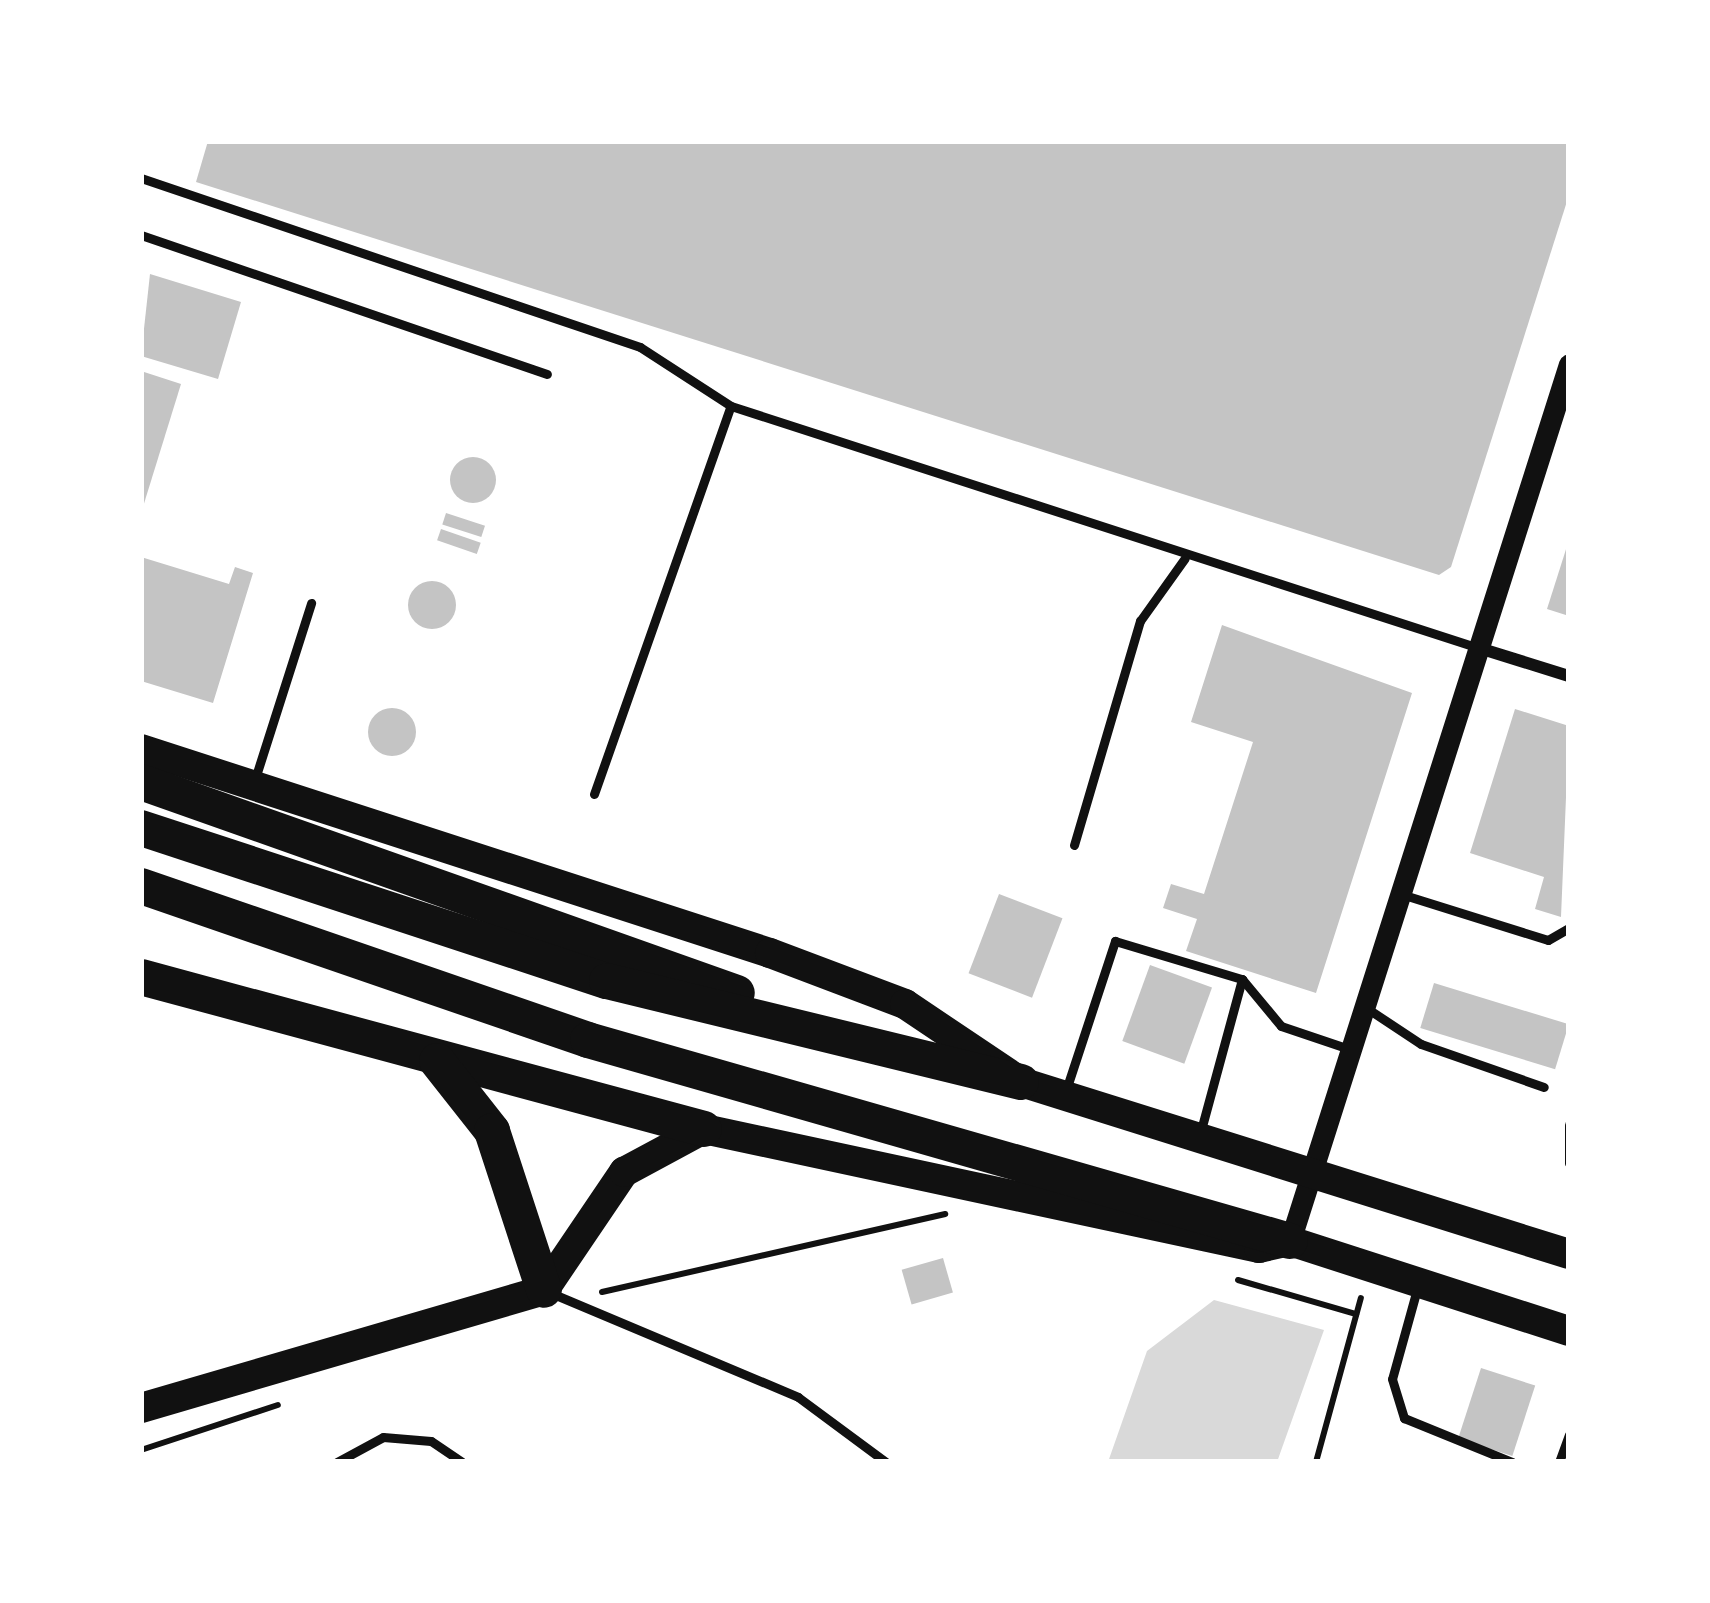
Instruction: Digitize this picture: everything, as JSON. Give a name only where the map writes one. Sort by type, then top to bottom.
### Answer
[{"type":"highway","points":[[141,782],[614,943],[806,1026]]},
{"type":"highway","points":[[141,828],[607,981],[1021,1082]]},
{"type":"highway","points":[[141,886],[232,912],[588,1040],[1290,1240]]},
{"type":"highway","points":[[141,977],[704,1129]]},
{"type":"highway","points":[[429,1055],[468,1088],[492,1131],[559,1296]]},
{"type":"main road","points":[[141,749],[882,996],[1021,1082],[1569,1254]]},
{"type":"main road","points":[[141,1408],[559,1296],[624,1172],[704,1129],[1259,1247],[1290,1240],[1569,1331]]},
{"type":"street","points":[[1290,1240],[1569,364]]},
{"type":"street","points":[[1479,647],[1569,676]]},
{"type":"lane","points":[[141,178],[640,347],[731,406],[1185,558],[1479,647]]},
{"type":"lane","points":[[141,235],[547,374]]},
{"type":"lane","points":[[595,794],[731,406]]},
{"type":"lane","points":[[1074,845],[1140,621],[1185,558]]},
{"type":"lane","points":[[252,787],[311,604]]},
{"type":"lane","points":[[1401,894],[1548,940],[1569,928]]},
{"type":"lane","points":[[1065,1095],[1115,941],[1242,979],[1281,1026],[1349,1048]]},
{"type":"lane","points":[[1199,1136],[1242,979]]},
{"type":"lane","points":[[1365,1007],[1421,1044],[1544,1087]]},
{"type":"lane","points":[[1569,1126],[1569,1163]]},
{"type":"lane","points":[[1419,1282],[1392,1379],[1404,1418],[1512,1462]]},
{"type":"lane","points":[[559,1296],[798,1397],[886,1462]]},
{"type":"lane","points":[[1559,1462],[1569,1435]]},
{"type":"lane","points":[[337,1462],[383,1437],[431,1442],[462,1462]]},
{"type":"path","points":[[559,1296],[952,1212]]},
{"type":"path","points":[[1215,1273],[1356,1314]]},
{"type":"path","points":[[1316,1462],[1361,1298]]},
{"type":"path","points":[[141,1450],[295,1399]]},
{"type":"shaded area","points":[[1214,1300],[1324,1330],[1277,1462],[1108,1462],[1147,1351]]},
{"type":"building","points":[[208,141],[1569,141],[1569,195],[1451,567],[1439,575],[196,182]]},
{"type":"building","points":[[150,274],[241,302],[218,379],[141,356]]},
{"type":"building","points":[[141,371],[181,384],[142,510],[141,509]]},
{"type":"building","points":[[473,457],[490,463],[496,480],[490,497],[473,503],[456,497],[450,480],[456,463]]},
{"type":"building","points":[[446,513],[485,526],[481,537],[442,524]]},
{"type":"building","points":[[441,529],[481,543],[477,554],[437,540]]},
{"type":"building","points":[[1569,543],[1569,616],[1547,609]]},
{"type":"building","points":[[141,557],[229,584],[235,567],[253,573],[213,703],[141,681]]},
{"type":"building","points":[[432,581],[449,588],[456,605],[449,622],[432,629],[415,622],[408,605],[415,588]]},
{"type":"building","points":[[1222,625],[1412,693],[1316,993],[1186,951],[1197,919],[1163,908],[1171,884],[1204,894],[1253,742],[1191,722]]},
{"type":"building","points":[[392,708],[409,715],[416,732],[409,749],[392,756],[375,749],[368,732],[375,715]]},
{"type":"building","points":[[1515,709],[1569,726],[1561,917],[1535,909],[1544,877],[1470,853]]},
{"type":"building","points":[[999,894],[1062,918],[1032,998],[969,973]]},
{"type":"building","points":[[1150,965],[1212,988],[1184,1064],[1122,1041]]},
{"type":"building","points":[[1434,983],[1569,1024],[1555,1069],[1420,1028]]},
{"type":"building","points":[[943,1258],[953,1293],[912,1304],[902,1270]]},
{"type":"building","points":[[1481,1368],[1535,1386],[1512,1456],[1458,1438]]}]
